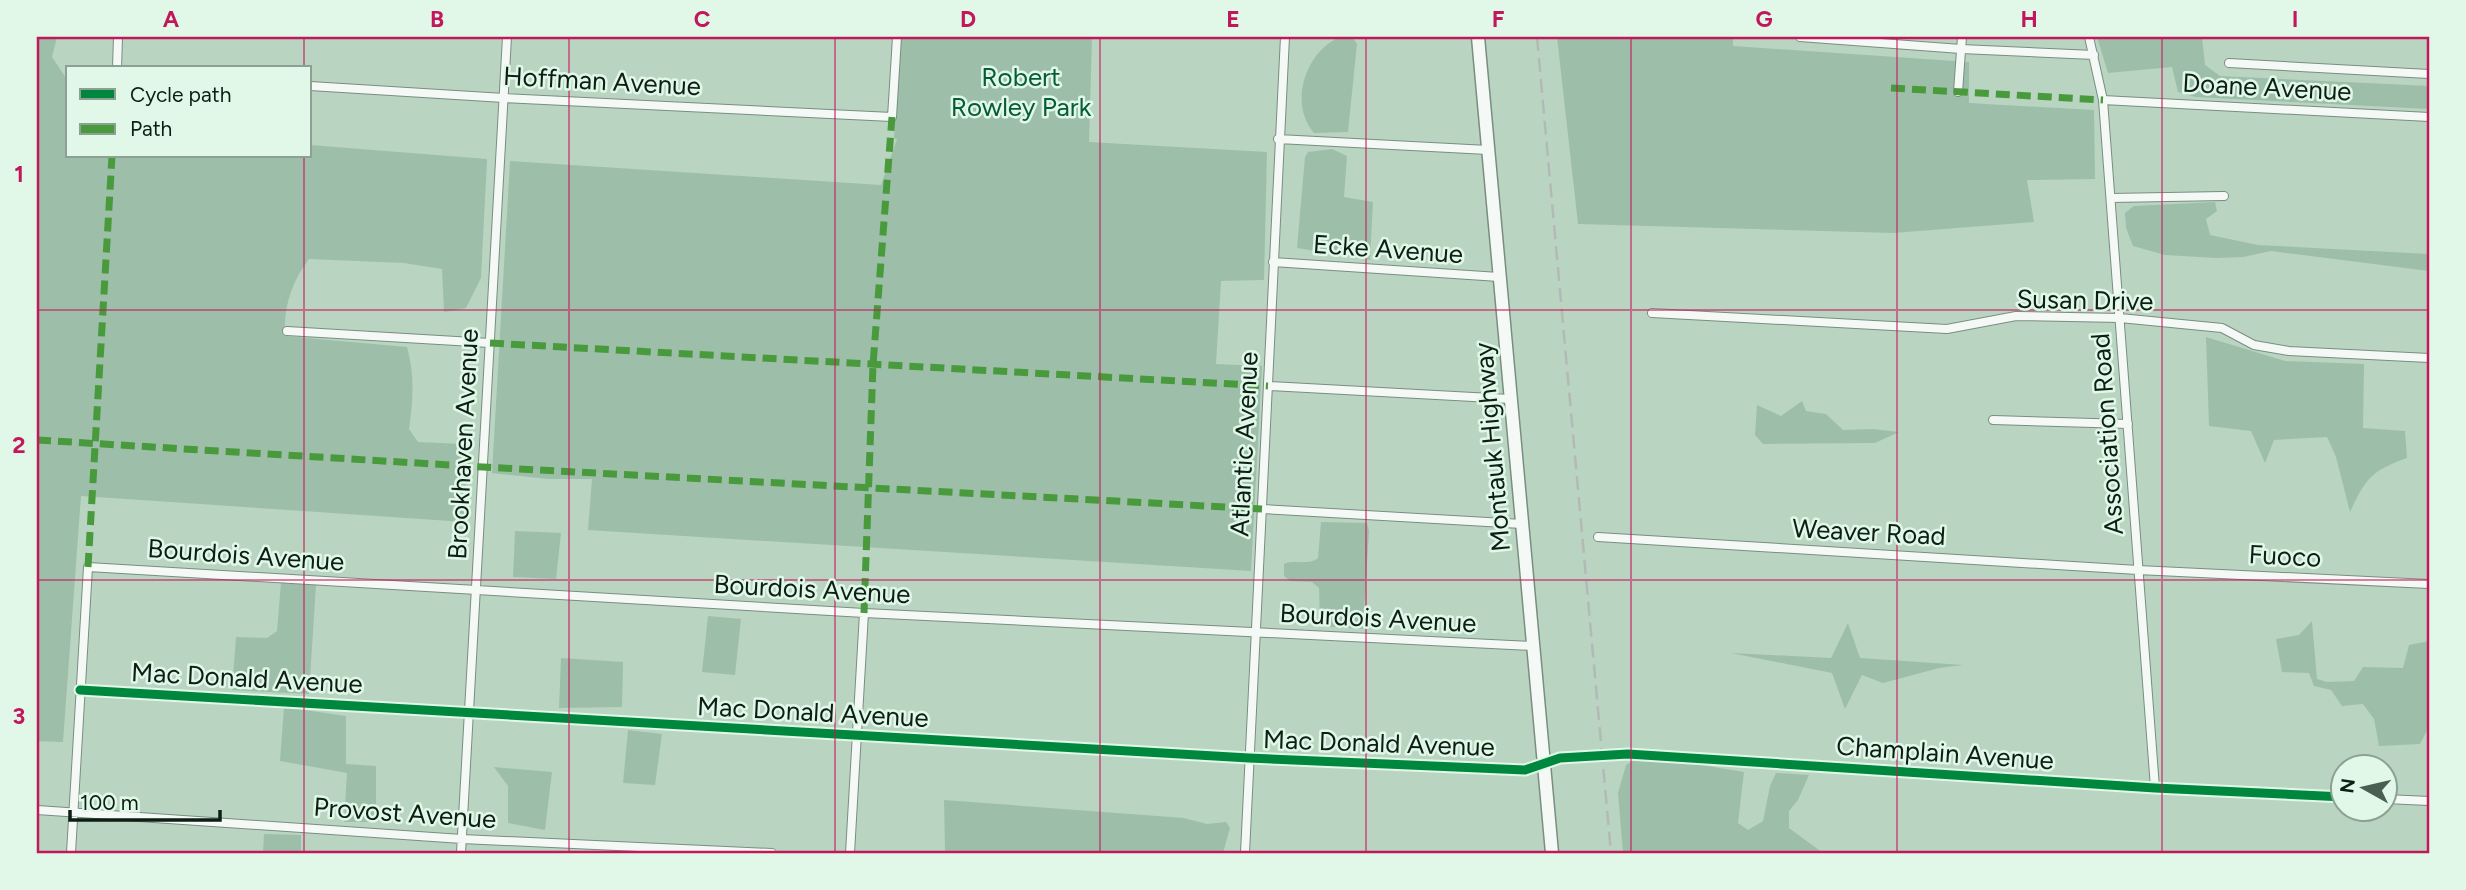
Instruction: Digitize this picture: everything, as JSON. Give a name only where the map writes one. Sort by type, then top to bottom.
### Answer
[{"type":"main road","name":"Montauk Highway","points":[[1478,37],[1552,853]]},
{"type":"street","points":[[117,66],[118,37]]},
{"type":"street","name":"Brookhaven Avenue","points":[[461,853],[507,37]]},
{"type":"street","name":"Hoffman Avenue","points":[[312,86],[892,117],[897,37]]},
{"type":"street","name":"Atlantic Avenue","points":[[1245,853],[1285,37]]},
{"type":"street","points":[[1800,37],[1961,49],[2094,55]]},
{"type":"street","points":[[1958,92],[1962,37]]},
{"type":"street","name":"Association Road","points":[[2089,37],[2103,100],[2154,788]]},
{"type":"street","name":"Doane Avenue","points":[[2229,63],[2429,74]]},
{"type":"street","name":"Doane Avenue","points":[[2103,100],[2429,117]]},
{"type":"street","points":[[1278,139],[1488,150]]},
{"type":"street","points":[[2110,198],[2224,196]]},
{"type":"street","name":"Ecke Avenue","points":[[1273,262],[1499,277]]},
{"type":"street","name":"Susan Drive","points":[[1652,313],[1947,329],[2016,316],[2120,318],[2222,328],[2254,345],[2289,351],[2429,359]]},
{"type":"street","points":[[287,331],[490,343]]},
{"type":"street","points":[[1268,386],[1510,399]]},
{"type":"street","points":[[1993,420],[2128,424]]},
{"type":"street","points":[[1262,509],[1522,524]]},
{"type":"street","name":"Weaver Road","points":[[1598,537],[2138,570]]},
{"type":"street","name":"Bourdois Avenue","points":[[80,690],[88,566],[864,613],[1533,646]]},
{"type":"street","name":"Fuoco","points":[[2138,570],[2429,584]]},
{"type":"street","points":[[850,853],[864,613]]},
{"type":"street","points":[[71,853],[80,690]]},
{"type":"street","name":"Mac Donald Avenue","points":[[80,690],[1249,758],[1525,770],[1544,764]]},
{"type":"street","name":"Champlain Avenue","points":[[1544,764],[1560,758],[1628,754],[2154,788],[2330,796]]},
{"type":"street","points":[[2400,800],[2429,801]]},
{"type":"street","name":"Provost Avenue","points":[[37,810],[462,839],[772,853]]},
{"type":"green space","points":[[37,37],[57,37],[52,57],[66,78],[66,158],[312,158],[312,145],[487,159],[481,278],[466,308],[444,312],[442,269],[404,263],[309,259],[290,295],[285,326],[285,336],[407,347],[412,388],[409,429],[418,442],[463,444],[467,458],[465,522],[81,496],[63,742],[37,741]]},
{"type":"green space","name":"Robert Rowley Park","points":[[901,37],[1092,37],[1089,142],[1267,152],[1264,280],[1221,281],[1216,364],[1262,366],[1251,571],[588,530],[592,479],[548,479],[492,473],[510,161],[881,185],[897,139],[894,138]]},
{"type":"green space","points":[[1340,37],[1352,37],[1357,44],[1348,132],[1314,133],[1306,121],[1302,107],[1304,79],[1318,54]]},
{"type":"green space","points":[[1557,37],[1733,37],[1733,46],[1969,62],[1969,103],[2094,110],[2095,179],[2027,180],[2034,222],[1893,233],[1578,224]]},
{"type":"green space","points":[[2097,37],[2202,37],[2205,65],[2220,76],[2429,86],[2429,109],[2195,97],[2178,92],[2172,67],[2108,73]]},
{"type":"green space","points":[[1332,149],[1347,156],[1344,197],[1373,202],[1370,260],[1297,248],[1305,157],[1308,152]]},
{"type":"green space","points":[[2215,202],[2217,211],[2206,219],[2210,235],[2258,245],[2429,254],[2429,271],[2271,251],[2243,257],[2216,258],[2165,255],[2133,246],[2126,228],[2125,213],[2134,206]]},
{"type":"green space","points":[[2206,337],[2285,361],[2364,364],[2363,428],[2405,431],[2407,458],[2385,467],[2371,477],[2350,512],[2336,457],[2327,437],[2274,440],[2265,463],[2251,431],[2209,426]]},
{"type":"green space","points":[[1802,401],[1806,411],[1826,414],[1843,430],[1899,432],[1875,443],[1763,444],[1755,435],[1757,405],[1781,416]]},
{"type":"green space","points":[[1321,522],[1367,523],[1369,531],[1363,629],[1320,626],[1319,588],[1312,582],[1290,581],[1284,576],[1284,564],[1310,562],[1318,558]]},
{"type":"green space","points":[[515,531],[561,533],[556,579],[513,577]]},
{"type":"green space","points":[[281,583],[316,585],[309,694],[232,690],[236,637],[267,638],[277,631]]},
{"type":"green space","points":[[708,616],[741,619],[735,675],[702,672]]},
{"type":"green space","points":[[2312,621],[2317,679],[2327,682],[2354,681],[2363,667],[2403,668],[2409,645],[2429,641],[2429,727],[2420,744],[2379,746],[2374,719],[2363,704],[2342,706],[2331,690],[2314,686],[2309,673],[2282,672],[2276,639],[2299,635]]},
{"type":"green space","points":[[1848,623],[1860,658],[1963,665],[1939,668],[1883,683],[1862,675],[1845,709],[1832,673],[1731,653],[1831,658]]},
{"type":"green space","points":[[561,658],[623,662],[622,707],[559,708]]},
{"type":"green space","points":[[284,707],[346,716],[346,764],[376,766],[376,822],[344,822],[347,773],[280,761]]},
{"type":"green space","points":[[628,730],[662,734],[655,785],[623,783]]},
{"type":"green space","points":[[1641,755],[1744,772],[1738,823],[1748,830],[1763,821],[1770,786],[1776,773],[1809,775],[1798,800],[1789,811],[1789,828],[1823,853],[1623,853],[1618,793],[1626,765]]},
{"type":"green space","points":[[494,767],[552,772],[545,830],[508,823],[508,786]]},
{"type":"green space","points":[[944,800],[1184,818],[1207,824],[1226,822],[1230,828],[1223,853],[952,852],[945,851]]},
{"type":"green space","points":[[264,834],[301,835],[301,853],[263,853]]},
{"type":"railway","points":[[1537,37],[1611,853]]},
{"type":"marked path","points":[[1891,88],[2103,100]]},
{"type":"marked path","points":[[864,613],[873,365],[892,117]]},
{"type":"marked path","points":[[88,567],[112,158]]},
{"type":"marked path","points":[[490,343],[1268,386]]},
{"type":"marked path","points":[[37,440],[1262,509]]},
{"type":"cycle path","points":[[80,690],[1249,758],[1525,770],[1560,758],[1628,754],[2155,788],[2330,796]]}]
